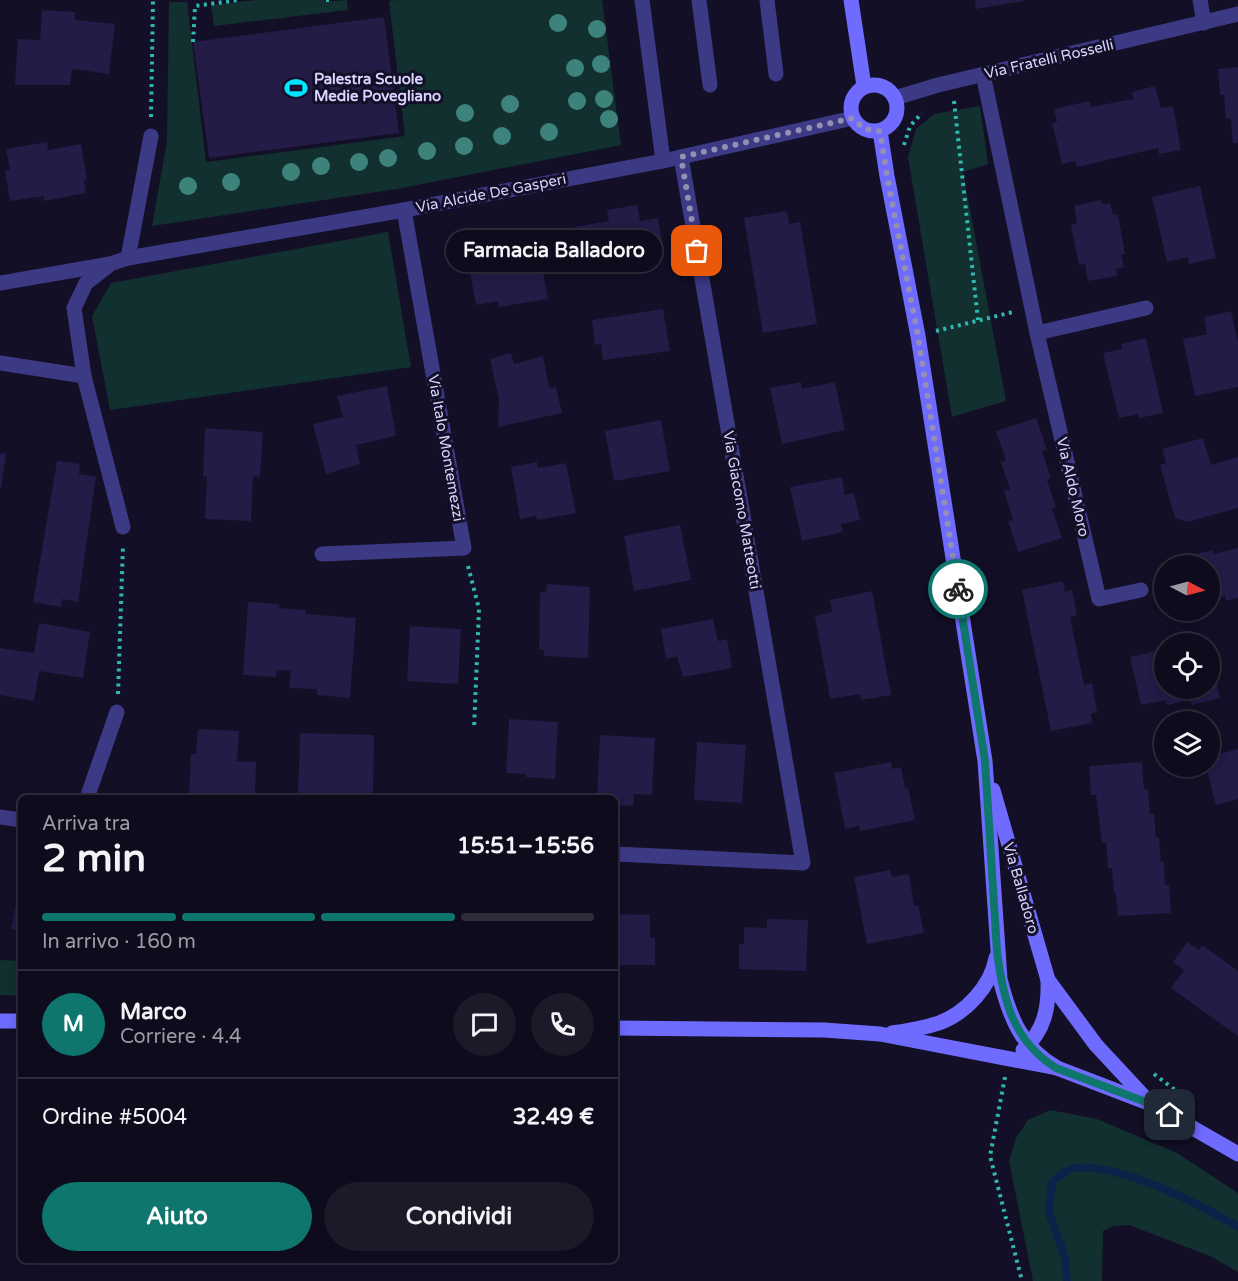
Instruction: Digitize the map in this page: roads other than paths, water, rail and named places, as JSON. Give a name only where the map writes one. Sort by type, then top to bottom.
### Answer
[{"type":"street","points":[[642,0],[663,161]]},
{"type":"street","points":[[699,0],[710,85]]},
{"type":"street","points":[[767,0],[776,74]]},
{"type":"street","points":[[851,0],[864,86]]},
{"type":"street","points":[[1200,0],[1204,22]]},
{"type":"street","name":"Via Fratelli Rosselli","points":[[896,98],[938,85],[1238,14]]},
{"type":"street","name":"Via Aldo Moro","points":[[983,74],[1037,333],[1099,599],[1141,590]]},
{"type":"street","points":[[864,86],[886,88],[896,98],[897,106],[893,122],[880,131],[864,129],[853,118],[850,110],[854,96],[864,86]]},
{"type":"street","name":"Via Alcide De Gasperi","points":[[0,283],[663,161],[853,118]]},
{"type":"street","name":"Via Balladoro","points":[[880,131],[918,336],[985,761],[1000,979],[1006,1003],[1018,1031],[1043,1060],[1056,1068]]},
{"type":"street","points":[[128,258],[151,136]]},
{"type":"street","name":"Via Giacomo Matteotti","points":[[618,854],[803,863],[681,157]]},
{"type":"street","name":"Via Italo Montemezzi","points":[[322,554],[464,548],[404,210]]},
{"type":"street","name":"Via Alcide De Gasperi","points":[[110,264],[86,283],[74,308],[84,376],[123,527]]},
{"type":"street","points":[[1037,333],[1146,308]]},
{"type":"street","points":[[0,363],[84,376]]},
{"type":"street","points":[[88,795],[117,712]]},
{"type":"street","name":"Via Balladoro","points":[[985,761],[1048,980],[1048,1009],[1039,1033],[1015,1056],[1008,1058]]},
{"type":"street","points":[[0,817],[18,820]]},
{"type":"street","name":"Via Balladoro","points":[[880,1034],[909,1030],[947,1019],[973,1000],[986,985],[992,974],[997,951]]},
{"type":"street","name":"Via Balladoro","points":[[1048,980],[1096,1045],[1151,1104]]},
{"type":"street","points":[[0,1020],[18,1021]]},
{"type":"street","points":[[618,1028],[824,1030],[880,1034],[1008,1058]]},
{"type":"street","name":"Via Balladoro","points":[[1008,1058],[1056,1068],[1151,1104],[1238,1154]]},
{"type":"waterway","points":[[1067,1281],[1065,1258],[1049,1212],[1052,1182],[1075,1168],[1093,1168],[1136,1178],[1203,1207],[1238,1227]]},
{"type":"place","name":"Palestra Scuole Medie Povegliano","points":[[296,88]]},
{"type":"place","name":"Farmacia Balladoro","points":[[697,251]]}]
